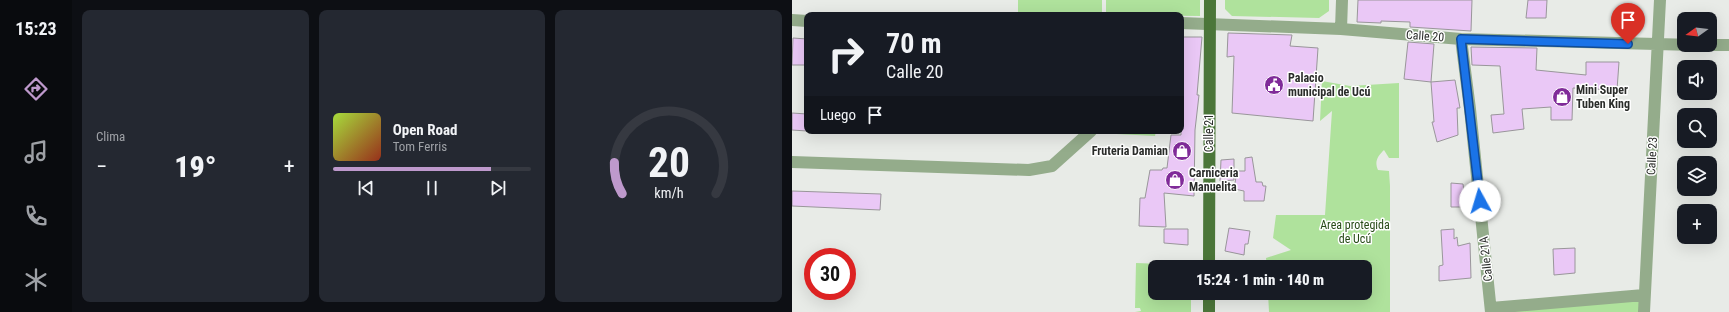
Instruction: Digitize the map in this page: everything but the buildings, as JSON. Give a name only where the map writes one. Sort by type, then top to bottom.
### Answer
[{"type":"main road","name":"Calle 21","points":[[1209,260],[1210,0]]},
{"type":"main road","points":[[1208,312],[1209,300]]},
{"type":"street","points":[[1341,29],[1342,0]]},
{"type":"street","name":"Calle 23","points":[[1644,312],[1660,0]]},
{"type":"street","points":[[792,20],[804,21]]},
{"type":"street","name":"Calle 20","points":[[1184,23],[1341,29],[1461,39],[1677,45]]},
{"type":"street","name":"Calle 21A","points":[[1461,39],[1470,109],[1491,310]]},
{"type":"street","points":[[1717,45],[1729,45]]},
{"type":"street","points":[[792,162],[1029,170],[1052,166],[1088,134]]},
{"type":"street","points":[[1491,310],[1644,295]]},
{"type":"green space","points":[[1018,0],[1102,0],[1102,12],[1018,12]]},
{"type":"green space","points":[[1106,0],[1200,0],[1200,16],[1184,16],[1184,12],[1106,12]]},
{"type":"green space","points":[[1225,0],[1329,0],[1329,11],[1319,18],[1232,16],[1225,9]]},
{"type":"green space","name":"Area protegida de Ucú","points":[[1322,81],[1350,86],[1399,83],[1399,158],[1389,158],[1384,150],[1378,157],[1376,164],[1378,170],[1389,171],[1390,312],[1269,312],[1268,300],[1372,300],[1372,260],[1266,260],[1266,258],[1291,250],[1273,238],[1276,215],[1325,215],[1332,111],[1320,121]]},
{"type":"green space","points":[[1116,134],[1155,134],[1155,136]]},
{"type":"green space","points":[[1136,263],[1148,263],[1148,300],[1191,300],[1191,312],[1135,312],[1141,311],[1140,308],[1135,308]]},
{"type":"green space","points":[[1641,298],[1641,312],[1494,312]]},
{"type":"place","name":"Palacio municipal de Ucú","points":[[1274,85]]},
{"type":"place","name":"Mini Super Tuben King","points":[[1562,97]]},
{"type":"place","name":"Fruteria Damian","points":[[1182,151]]},
{"type":"place","name":"Carniceria Manuelita","points":[[1175,180]]},
{"type":"route","points":[[1480,201],[1461,39],[1628,44]]}]
